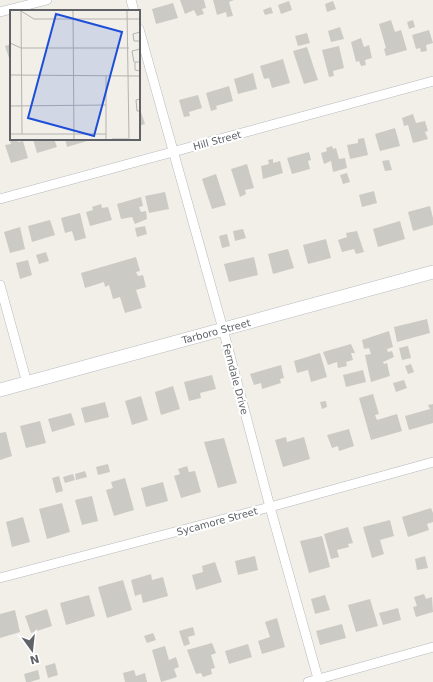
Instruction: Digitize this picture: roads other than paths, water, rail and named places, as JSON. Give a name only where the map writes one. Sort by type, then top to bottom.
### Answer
[{"type":"street","points":[[0,12],[47,0]]},
{"type":"street","points":[[131,0],[134,10]]},
{"type":"street","name":"Ferndale Drive","points":[[140,33],[319,681]]},
{"type":"street","name":"Hill Street","points":[[0,199],[433,81]]},
{"type":"street","name":"Tarboro Street","points":[[0,390],[433,272]]},
{"type":"street","points":[[0,285],[27,383]]},
{"type":"street","name":"Sycamore Street","points":[[0,578],[270,507],[433,462]]},
{"type":"street","points":[[308,682],[319,681],[433,647]]}]
